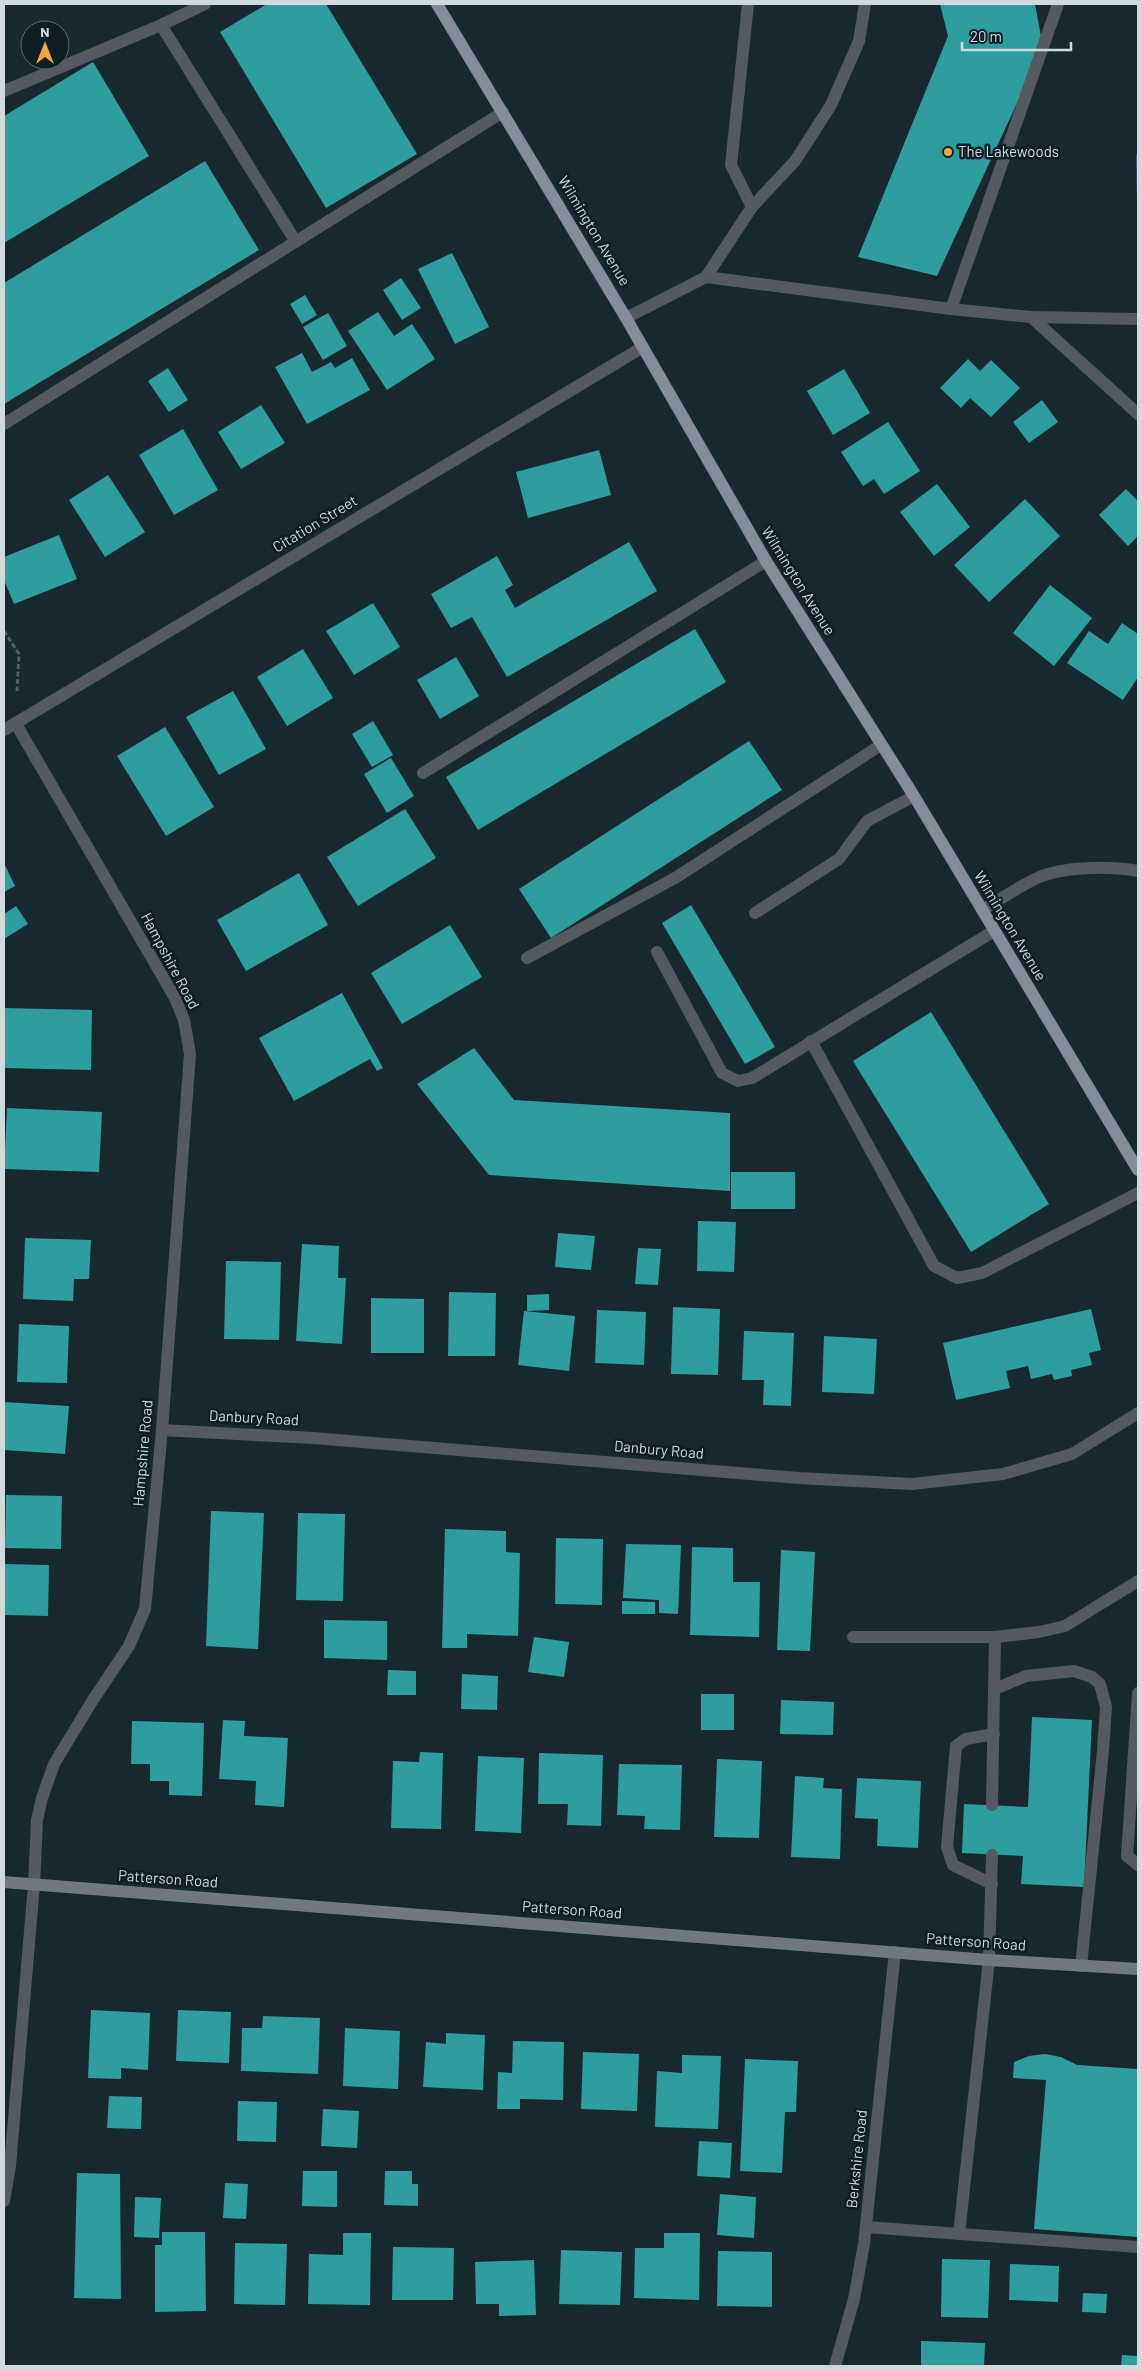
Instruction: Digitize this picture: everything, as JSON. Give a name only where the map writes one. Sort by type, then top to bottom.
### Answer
[{"type":"main road","name":"Wilmington Avenue","points":[[437,4],[626,318],[766,561],[914,796],[1138,1170]]},
{"type":"main road","name":"Patterson Road","points":[[4,1882],[989,1960],[1138,1969]]},
{"type":"street","points":[[4,91],[161,25],[205,4]]},
{"type":"street","points":[[748,4],[732,165],[752,207]]},
{"type":"street","points":[[626,318],[706,277],[752,207],[794,161],[831,105],[859,41],[865,4]]},
{"type":"street","points":[[951,309],[1058,4]]},
{"type":"street","points":[[161,25],[296,242]]},
{"type":"street","points":[[4,424],[503,112]]},
{"type":"street","points":[[706,277],[951,309],[1031,317],[1138,319]]},
{"type":"street","points":[[1031,317],[1138,414]]},
{"type":"street","name":"Citation Street","points":[[4,730],[61,694],[643,347]]},
{"type":"street","points":[[423,773],[766,561]]},
{"type":"street","name":"Hampshire Road","points":[[4,2201],[10,2166],[34,1884],[37,1820],[42,1798],[54,1764],[90,1703],[129,1646],[145,1609],[162,1430],[190,1054],[184,1020],[175,998],[16,724]]},
{"type":"street","points":[[528,958],[676,878],[881,745]]},
{"type":"street","points":[[755,913],[839,859],[867,821],[914,796]]},
{"type":"street","points":[[982,910],[1037,878],[1079,868],[1121,868],[1138,871]]},
{"type":"street","points":[[657,952],[722,1073],[738,1081],[752,1078],[994,931]]},
{"type":"street","points":[[811,1041],[934,1266],[957,1278],[982,1273],[1138,1193]]},
{"type":"street","name":"Danbury Road","points":[[162,1430],[313,1438],[799,1478],[912,1484],[1003,1474],[1072,1454],[1138,1414]]},
{"type":"street","points":[[853,1637],[995,1637],[1039,1632],[1065,1626],[1138,1581]]},
{"type":"street","points":[[992,1805],[995,1637]]},
{"type":"street","points":[[995,1689],[1026,1676],[1074,1670],[1092,1677],[1100,1684],[1106,1707],[1081,1966]]},
{"type":"street","points":[[1138,1693],[1127,1856],[1138,1865]]},
{"type":"street","points":[[992,1884],[953,1865],[947,1847],[956,1746],[966,1740],[994,1734]]},
{"type":"street","points":[[959,2234],[989,1960],[992,1855]]},
{"type":"street","name":"Berkshire Road","points":[[835,2366],[854,2299],[866,2227],[895,1952]]},
{"type":"street","points":[[866,2227],[1138,2248]]},
{"type":"path","points":[[4,631],[19,654],[16,724]]},
{"type":"shaded area","points":[[1138,146],[1138,249],[1136,157]]},
{"type":"building","points":[[267,4],[326,4],[417,154],[326,208],[220,32]]},
{"type":"building","name":"The Lakewoods","points":[[940,4],[1035,4],[1043,47],[937,276],[858,257],[948,36]]},
{"type":"building","points":[[93,62],[149,156],[4,243],[4,116]]},
{"type":"building","points":[[205,161],[259,250],[4,404],[4,283]]},
{"type":"building","points":[[452,253],[489,327],[455,344],[418,269]]},
{"type":"building","points":[[401,278],[421,308],[402,320],[383,290]]},
{"type":"building","points":[[305,295],[317,315],[302,324],[290,304]]},
{"type":"building","points":[[378,312],[394,336],[412,324],[435,359],[387,390],[348,331]]},
{"type":"building","points":[[328,313],[347,346],[323,360],[303,327]]},
{"type":"building","points":[[302,353],[312,372],[331,362],[335,368],[352,358],[370,390],[307,424],[275,367]]},
{"type":"building","points":[[968,359],[980,371],[991,360],[1020,388],[991,417],[970,398],[961,408],[940,388]]},
{"type":"building","points":[[168,368],[188,400],[169,412],[148,381]]},
{"type":"building","points":[[844,369],[870,413],[833,435],[807,391]]},
{"type":"building","points":[[1042,400],[1058,422],[1029,443],[1013,422]]},
{"type":"building","points":[[261,405],[285,443],[241,469],[218,432]]},
{"type":"building","points":[[888,422],[920,471],[884,494],[874,479],[863,486],[841,452]]},
{"type":"building","points":[[183,429],[218,490],[174,515],[139,455]]},
{"type":"building","points":[[599,450],[611,495],[528,518],[516,472]]},
{"type":"building","points":[[108,475],[145,532],[105,557],[69,500]]},
{"type":"building","points":[[937,484],[970,527],[934,556],[900,512]]},
{"type":"building","points":[[1126,489],[1138,501],[1138,536],[1128,546],[1099,515]]},
{"type":"building","points":[[1025,499],[1060,536],[989,602],[954,565]]},
{"type":"building","points":[[59,535],[77,579],[14,604],[4,580],[4,557]]},
{"type":"building","points":[[629,542],[657,591],[507,677],[472,617],[451,628],[431,594],[497,556],[513,585],[505,590],[515,608]]},
{"type":"building","points":[[1050,585],[1092,618],[1054,666],[1013,633]]},
{"type":"building","points":[[373,603],[400,647],[354,675],[326,631]]},
{"type":"building","points":[[1122,623],[1138,634],[1138,677],[1123,700],[1067,663],[1089,631],[1108,644]]},
{"type":"building","points":[[695,629],[726,682],[478,830],[446,777]]},
{"type":"building","points":[[303,649],[333,698],[287,726],[257,677]]},
{"type":"building","points":[[456,657],[479,696],[440,719],[417,680]]},
{"type":"building","points":[[233,691],[266,749],[219,775],[186,717]]},
{"type":"building","points":[[373,721],[393,755],[372,767],[352,734]]},
{"type":"building","points":[[165,727],[214,807],[166,836],[117,756]]},
{"type":"building","points":[[749,741],[782,790],[551,938],[519,889]]},
{"type":"building","points":[[391,758],[414,796],[387,813],[364,774]]},
{"type":"building","points":[[405,809],[436,858],[358,906],[327,857]]},
{"type":"building","points":[[4,863],[15,886],[4,892]]},
{"type":"building","points":[[299,873],[328,925],[246,971],[217,920]]},
{"type":"building","points":[[691,905],[775,1047],[745,1064],[662,923]]},
{"type":"building","points":[[16,906],[28,924],[4,939],[4,914]]},
{"type":"building","points":[[450,925],[482,977],[402,1024],[371,973]]},
{"type":"building","points":[[342,993],[383,1068],[377,1071],[370,1059],[294,1101],[259,1038]]},
{"type":"building","points":[[4,1008],[92,1010],[91,1070],[4,1068]]},
{"type":"building","points":[[931,1012],[1049,1204],[971,1252],[853,1061]]},
{"type":"building","points":[[474,1048],[514,1100],[730,1113],[730,1191],[489,1175],[417,1084]]},
{"type":"building","points":[[7,1108],[102,1112],[99,1172],[4,1169]]},
{"type":"building","points":[[731,1172],[795,1172],[795,1209],[731,1209]]},
{"type":"building","points":[[698,1221],[736,1222],[734,1272],[697,1271]]},
{"type":"building","points":[[558,1233],[595,1236],[591,1270],[555,1267]]},
{"type":"building","points":[[25,1238],[91,1240],[89,1279],[74,1279],[73,1301],[23,1299]]},
{"type":"building","points":[[302,1244],[339,1246],[338,1278],[346,1278],[342,1344],[296,1341]]},
{"type":"building","points":[[638,1248],[661,1249],[658,1285],[635,1284]]},
{"type":"building","points":[[226,1261],[281,1262],[279,1340],[224,1339]]},
{"type":"building","points":[[449,1292],[496,1293],[495,1356],[448,1356]]},
{"type":"building","points":[[549,1294],[549,1310],[527,1311],[527,1295]]},
{"type":"building","points":[[371,1298],[424,1299],[424,1353],[371,1353]]},
{"type":"building","points":[[673,1307],[720,1309],[718,1375],[671,1374]]},
{"type":"building","points":[[1091,1309],[1101,1350],[1089,1353],[1092,1365],[1071,1370],[1072,1376],[1054,1380],[1052,1374],[1031,1379],[1028,1366],[1006,1371],[1010,1388],[956,1400],[943,1343]]},
{"type":"building","points":[[597,1310],[646,1312],[644,1365],[595,1363]]},
{"type":"building","points":[[524,1311],[575,1316],[569,1371],[518,1365]]},
{"type":"building","points":[[19,1324],[69,1326],[67,1383],[17,1382]]},
{"type":"building","points":[[744,1331],[794,1333],[791,1406],[763,1405],[764,1380],[742,1380]]},
{"type":"building","points":[[824,1336],[877,1339],[874,1394],[822,1392]]},
{"type":"building","points":[[4,1402],[69,1406],[65,1454],[4,1450]]},
{"type":"building","points":[[6,1495],[62,1496],[61,1549],[5,1548]]},
{"type":"building","points":[[211,1511],[264,1513],[258,1649],[206,1646]]},
{"type":"building","points":[[298,1513],[345,1514],[343,1601],[296,1600]]},
{"type":"building","points":[[445,1529],[506,1531],[506,1552],[520,1553],[518,1636],[467,1634],[467,1648],[442,1648]]},
{"type":"building","points":[[556,1538],[603,1539],[602,1605],[555,1604]]},
{"type":"building","points":[[626,1544],[681,1545],[678,1614],[659,1613],[659,1600],[623,1598]]},
{"type":"building","points":[[692,1547],[733,1548],[733,1582],[760,1582],[759,1637],[690,1635]]},
{"type":"building","points":[[781,1550],[815,1552],[810,1651],[777,1650]]},
{"type":"building","points":[[4,1564],[49,1565],[48,1616],[4,1615]]},
{"type":"building","points":[[622,1601],[655,1602],[655,1614],[622,1614]]},
{"type":"building","points":[[324,1620],[387,1621],[387,1660],[324,1658]]},
{"type":"building","points":[[534,1637],[569,1642],[564,1677],[528,1672]]},
{"type":"building","points":[[388,1670],[416,1671],[416,1695],[387,1695]]},
{"type":"building","points":[[462,1674],[498,1676],[497,1710],[461,1709]]},
{"type":"building","points":[[701,1694],[734,1694],[734,1730],[701,1730]]},
{"type":"building","points":[[781,1700],[834,1702],[833,1735],[780,1734]]},
{"type":"building","points":[[1032,1717],[1092,1720],[1084,1887],[1021,1884],[1023,1856],[962,1853],[964,1804],[1028,1807]]},
{"type":"building","points":[[223,1720],[245,1721],[244,1736],[288,1738],[284,1807],[255,1805],[256,1781],[219,1779]]},
{"type":"building","points":[[132,1721],[204,1723],[202,1796],[169,1795],[169,1781],[150,1781],[150,1764],[131,1764]]},
{"type":"building","points":[[420,1752],[443,1753],[441,1829],[391,1828],[393,1761],[419,1762]]},
{"type":"building","points":[[539,1753],[603,1755],[601,1826],[567,1825],[568,1804],[538,1804]]},
{"type":"building","points":[[478,1756],[524,1758],[521,1833],[475,1831]]},
{"type":"building","points":[[717,1759],[762,1761],[759,1838],[714,1837]]},
{"type":"building","points":[[619,1764],[682,1765],[680,1830],[644,1829],[645,1816],[617,1815]]},
{"type":"building","points":[[795,1776],[824,1778],[823,1788],[842,1789],[840,1859],[791,1857]]},
{"type":"building","points":[[857,1778],[921,1781],[918,1848],[877,1846],[878,1819],[855,1818]]},
{"type":"building","points":[[91,2010],[150,2013],[148,2070],[121,2068],[121,2079],[88,2078]]},
{"type":"building","points":[[178,2010],[231,2012],[229,2063],[176,2061]]},
{"type":"building","points":[[263,2016],[320,2018],[318,2074],[241,2071],[242,2028],[262,2028]]},
{"type":"building","points":[[345,2028],[400,2031],[398,2089],[343,2086]]},
{"type":"building","points":[[446,2033],[485,2035],[483,2090],[423,2087],[426,2042],[446,2044]]},
{"type":"building","points":[[513,2041],[564,2042],[563,2100],[520,2099],[520,2109],[497,2109],[498,2072],[512,2073]]},
{"type":"building","points":[[583,2052],[639,2054],[637,2111],[581,2109]]},
{"type":"building","points":[[1045,2054],[1061,2057],[1077,2065],[1138,2069],[1138,2237],[1034,2229],[1046,2080],[1013,2078],[1014,2062],[1029,2056]]},
{"type":"building","points":[[682,2055],[721,2056],[718,2129],[655,2127],[657,2071],[682,2073]]},
{"type":"building","points":[[745,2059],[798,2061],[796,2112],[785,2112],[782,2173],[740,2171]]},
{"type":"building","points":[[109,2096],[142,2097],[141,2129],[107,2128]]},
{"type":"building","points":[[238,2101],[277,2102],[276,2142],[237,2141]]},
{"type":"building","points":[[323,2109],[359,2111],[357,2148],[321,2146]]},
{"type":"building","points":[[699,2141],[732,2143],[730,2178],[697,2176]]},
{"type":"building","points":[[303,2171],[337,2171],[337,2207],[302,2206]]},
{"type":"building","points":[[385,2171],[412,2171],[412,2184],[418,2184],[418,2206],[384,2205]]},
{"type":"building","points":[[77,2173],[120,2174],[121,2299],[74,2298]]},
{"type":"building","points":[[225,2183],[248,2184],[246,2219],[223,2218]]},
{"type":"building","points":[[720,2194],[756,2197],[754,2238],[717,2235]]},
{"type":"building","points":[[135,2197],[161,2198],[159,2238],[134,2237]]},
{"type":"building","points":[[162,2232],[205,2232],[206,2311],[155,2312],[155,2245],[162,2245]]},
{"type":"building","points":[[343,2233],[371,2233],[370,2305],[308,2304],[309,2254],[343,2255]]},
{"type":"building","points":[[664,2233],[700,2233],[699,2300],[634,2298],[635,2248],[664,2248]]},
{"type":"building","points":[[235,2243],[287,2244],[285,2305],[234,2304]]},
{"type":"building","points":[[393,2247],[454,2248],[453,2300],[392,2300]]},
{"type":"building","points":[[561,2250],[622,2252],[620,2305],[559,2304]]},
{"type":"building","points":[[718,2251],[772,2252],[772,2307],[717,2306]]},
{"type":"building","points":[[942,2259],[990,2260],[988,2318],[941,2317]]},
{"type":"building","points":[[534,2260],[536,2315],[499,2316],[499,2304],[476,2304],[475,2262]]},
{"type":"building","points":[[1010,2264],[1059,2266],[1058,2302],[1009,2300]]},
{"type":"building","points":[[1083,2293],[1107,2294],[1106,2313],[1082,2312]]},
{"type":"building","points":[[921,2341],[985,2343],[984,2366],[921,2366]]},
{"type":"building","points":[[1122,2355],[1138,2356],[1138,2366],[1121,2366]]},
{"type":"place","name":"The Lakewoods","points":[[948,152]]}]
